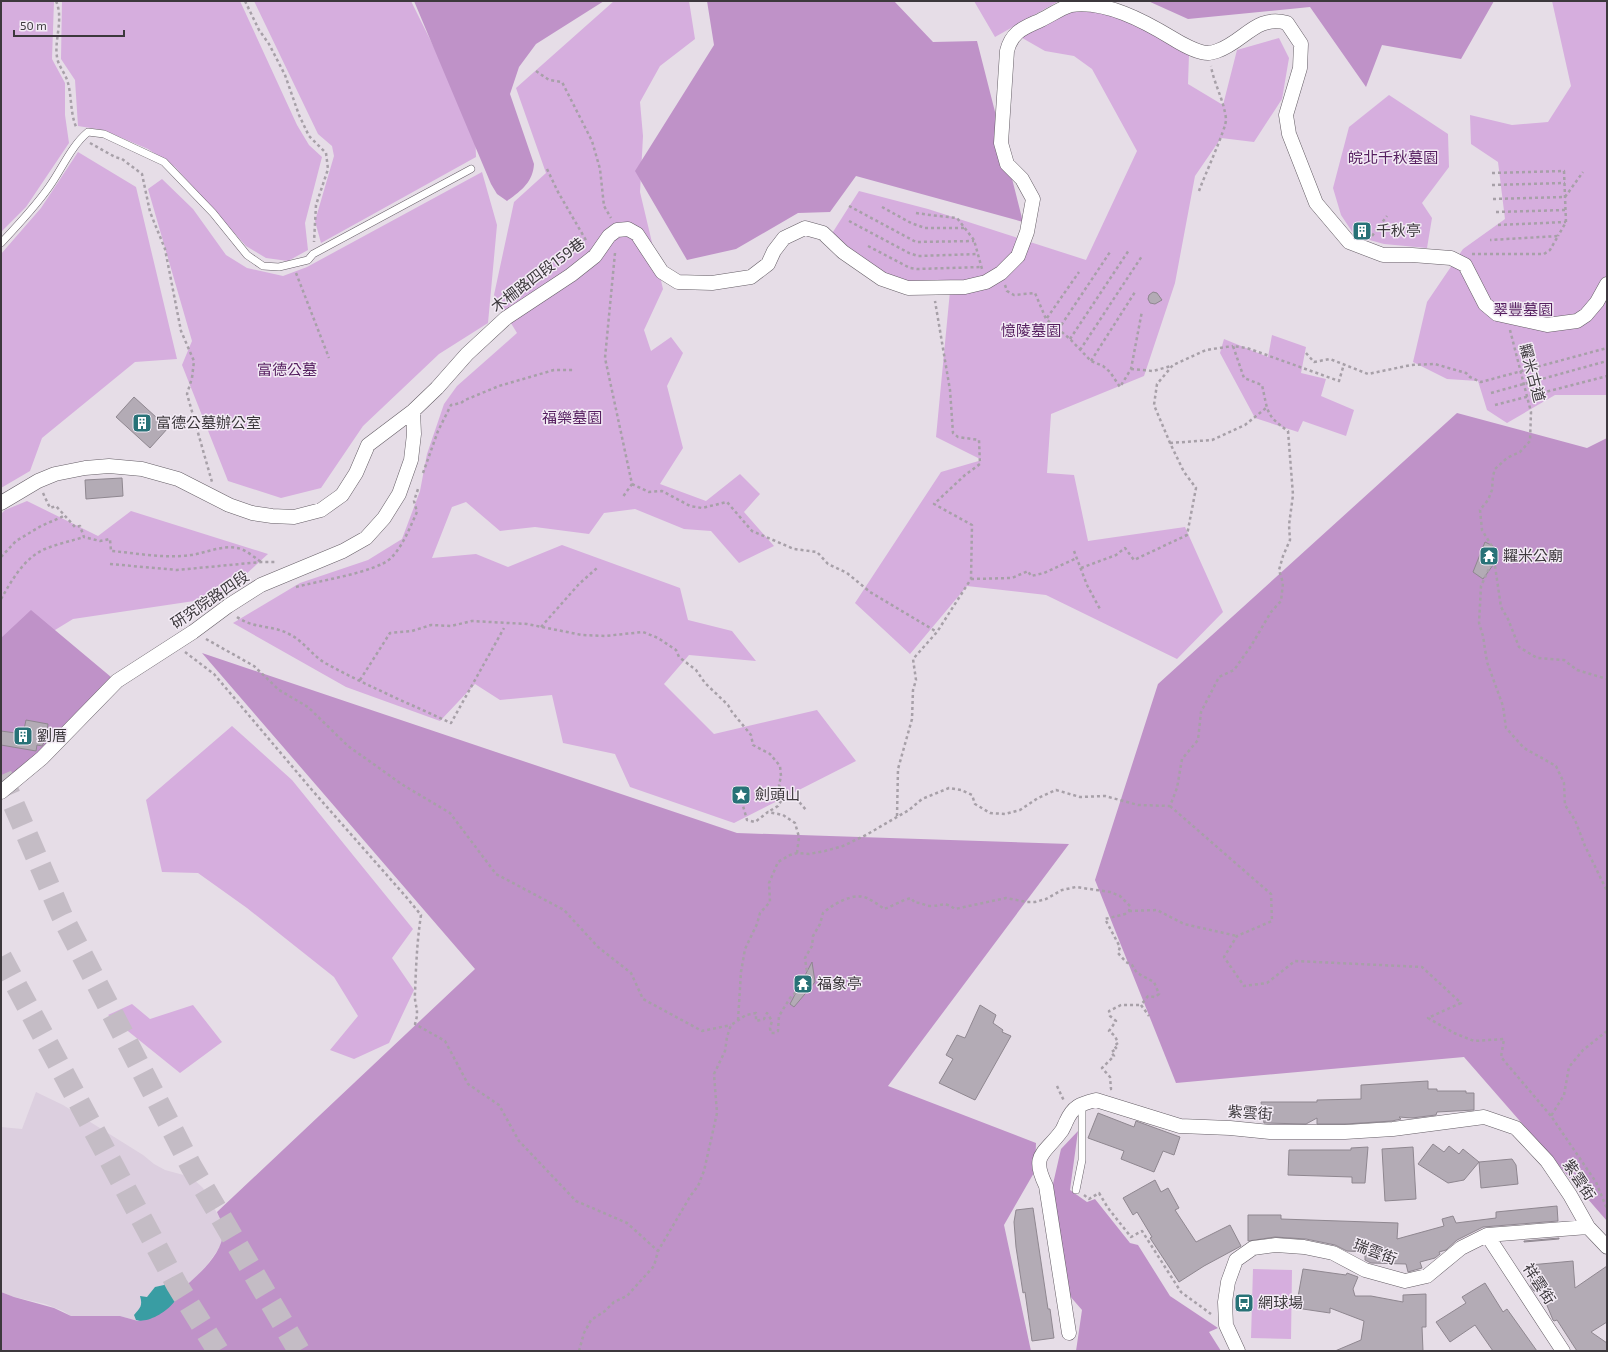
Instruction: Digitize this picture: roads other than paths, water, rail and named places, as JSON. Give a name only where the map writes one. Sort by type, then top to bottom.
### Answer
[{"type":"street","name":"木柵路四段159巷","points":[[1,503],[38,481],[55,474],[85,468],[109,466],[142,469],[178,479],[229,505],[252,513],[294,517],[321,510],[342,494],[356,473],[368,445],[413,411],[467,354],[506,318],[571,275],[595,256],[609,236],[617,230],[628,229],[637,234],[662,272],[678,282],[712,283],[751,277],[768,264],[774,251],[784,238],[805,228],[823,233],[843,252],[882,280],[908,288],[966,287],[986,282],[1001,273],[1018,256],[1027,232],[1033,199],[1022,179],[1007,164],[1001,143],[1007,51],[1009,43],[1017,32],[1072,4],[1085,2],[1109,3],[1180,43],[1208,54],[1222,49],[1261,23],[1277,20],[1288,23],[1300,44],[1300,68],[1286,115],[1289,134],[1316,203],[1349,242],[1384,254],[1451,258],[1459,261],[1465,266],[1485,304],[1497,314],[1547,325],[1577,321],[1586,315],[1597,302],[1607,284]]},
{"type":"street","name":"研究院路四段","points":[[1,792],[42,758],[117,681],[193,632],[228,606],[261,585],[343,551],[366,538],[384,518],[399,494],[411,460],[414,434],[413,411]]},
{"type":"street","name":"紫雲街","points":[[1082,1103],[1096,1100],[1180,1126],[1230,1128],[1270,1132],[1345,1132],[1393,1129],[1484,1117],[1516,1128],[1547,1162],[1570,1196],[1588,1227],[1607,1247]]},
{"type":"street","points":[[1068,1333],[1046,1186],[1040,1173],[1039,1160],[1044,1150],[1061,1132],[1071,1111],[1082,1103]]},
{"type":"street","name":"瑞雲街","points":[[1238,1351],[1226,1325],[1225,1302],[1228,1282],[1236,1260],[1253,1248],[1276,1245],[1304,1247],[1333,1253],[1365,1270],[1405,1281],[1427,1276],[1461,1248],[1487,1235],[1588,1227]]},
{"type":"street","name":"祥雲街","points":[[1487,1235],[1563,1351]]},
{"type":"lane","points":[[1,243],[41,198],[81,138],[88,132],[104,134],[164,162],[213,213],[247,255],[263,266],[279,268],[311,257],[471,168]]},
{"type":"lane","points":[[1076,1190],[1082,1160],[1082,1103]]},
{"type":"water","points":[[173,1277],[179,1283],[180,1291],[177,1299],[162,1313],[153,1318],[136,1320],[134,1315],[140,1307],[140,1296],[147,1297],[155,1287],[164,1285]]},
{"type":"tunnel","points":[[1,775],[62,916],[191,1166],[299,1351]]},
{"type":"tunnel","points":[[1,957],[177,1285],[218,1351]]},
{"type":"place","name":"千秋亭","points":[[1362,231]]},
{"type":"place","name":"富德公墓辦公室","points":[[142,423]]},
{"type":"place","name":"糶米公廟","points":[[1489,556]]},
{"type":"place","name":"劉厝","points":[[23,736]]},
{"type":"place","name":"劍頭山","points":[[741,795]]},
{"type":"place","name":"福象亭","points":[[803,984]]},
{"type":"place","name":"網球場","points":[[1244,1303]]},
{"type":"park label","name":"皖北千秋墓園","points":[[1393,158]]},
{"type":"park label","name":"翠豐墓園","points":[[1523,310]]},
{"type":"park label","name":"憶陵墓園","points":[[1031,331]]},
{"type":"park label","name":"富德公墓","points":[[287,370]]},
{"type":"park label","name":"福樂墓園","points":[[572,418]]}]
